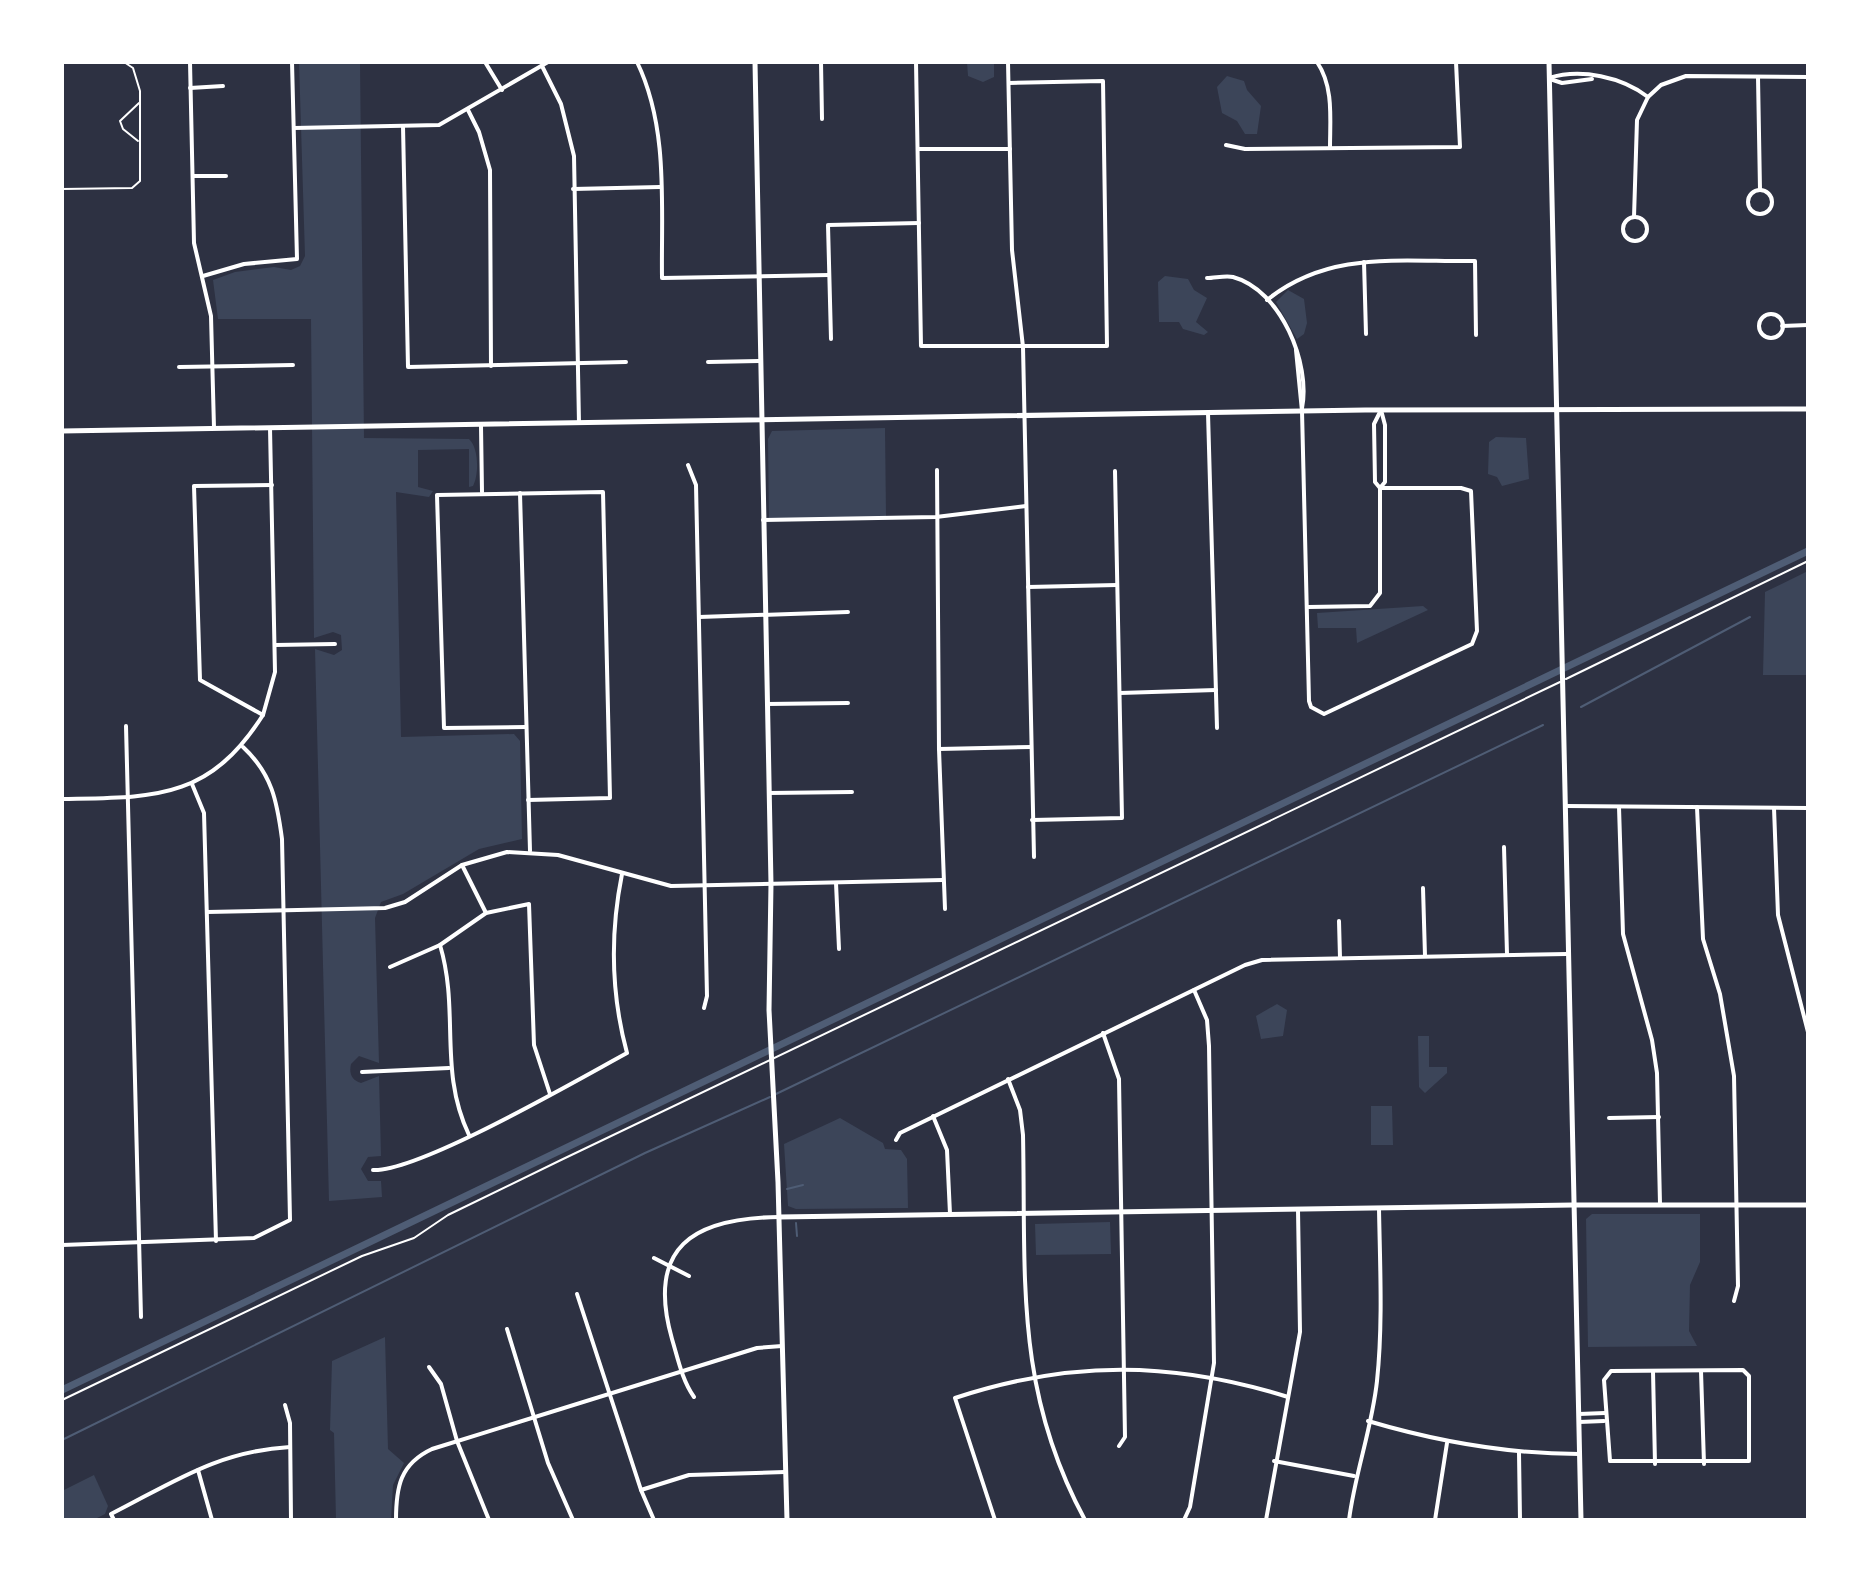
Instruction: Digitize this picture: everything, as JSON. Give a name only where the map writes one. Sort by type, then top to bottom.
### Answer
[{"type":"main road","points":[[755,62],[771,884],[771,1042],[787,1520]]},
{"type":"main road","points":[[1549,62],[1560,678],[1581,1520]]},
{"type":"main road","points":[[62,431],[1381,410],[1808,409]]},
{"type":"main road","points":[[779,1217],[1573,1205],[1808,1205]]},
{"type":"street","points":[[190,62],[194,243],[211,316],[214,428]]},
{"type":"street","points":[[203,276],[244,264],[297,259],[292,62]]},
{"type":"street","points":[[485,62],[502,90]]},
{"type":"street","points":[[294,128],[439,125],[548,62]]},
{"type":"street","points":[[637,62],[656,127],[662,278],[829,275]]},
{"type":"street","points":[[821,62],[822,119]]},
{"type":"street","points":[[916,62],[921,346],[1107,346],[1103,81],[1009,83]]},
{"type":"street","points":[[1008,62],[1012,250],[1023,347],[1034,857]]},
{"type":"street","points":[[1317,62],[1325,73],[1330,102],[1330,148]]},
{"type":"street","points":[[1226,145],[1245,149],[1460,147],[1456,62]]},
{"type":"street","points":[[542,66],[570,128],[579,423]]},
{"type":"street","points":[[1549,78],[1563,74],[1625,81],[1648,97]]},
{"type":"street","points":[[1634,217],[1637,120],[1648,97],[1661,85],[1686,76],[1808,77]]},
{"type":"street","points":[[1758,77],[1760,190]]},
{"type":"street","points":[[1549,78],[1570,83],[1594,78]]},
{"type":"street","points":[[190,88],[223,86]]},
{"type":"street","points":[[468,110],[485,149],[490,170],[491,366]]},
{"type":"street","points":[[403,126],[408,367],[626,362]]},
{"type":"street","points":[[918,149],[1010,149]]},
{"type":"street","points":[[193,176],[226,176]]},
{"type":"street","points":[[573,189],[660,187]]},
{"type":"street","points":[[1760,190],[1767,192],[1771,203],[1760,213],[1753,211],[1748,202],[1753,192],[1760,190]]},
{"type":"street","points":[[1634,217],[1641,219],[1647,229],[1644,237],[1633,241],[1623,230],[1627,220],[1634,217]]},
{"type":"street","points":[[831,339],[828,225],[919,223]]},
{"type":"street","points":[[1267,300],[1302,276],[1333,265],[1475,261],[1476,335]]},
{"type":"street","points":[[1364,262],[1366,334]]},
{"type":"street","points":[[1207,278],[1232,277],[1267,300],[1304,369],[1302,411],[1309,701],[1317,711],[1331,712],[1472,644],[1476,636],[1474,497],[1466,488],[1380,488]]},
{"type":"street","points":[[1770,314],[1777,316],[1782,326],[1776,336],[1769,337],[1759,327],[1763,316],[1770,314]]},
{"type":"street","points":[[1782,326],[1808,325]]},
{"type":"street","points":[[1296,350],[1302,411]]},
{"type":"street","points":[[708,362],[759,361]]},
{"type":"street","points":[[179,367],[293,365]]},
{"type":"street","points":[[1298,371],[1304,369]]},
{"type":"street","points":[[1306,607],[1370,606],[1377,599],[1381,588],[1380,488],[1375,482],[1374,424],[1381,410]]},
{"type":"street","points":[[1380,488],[1385,482],[1385,425],[1381,410]]},
{"type":"street","points":[[1208,413],[1217,728]]},
{"type":"street","points":[[481,426],[482,492]]},
{"type":"street","points":[[62,799],[168,794],[192,784],[243,747],[263,715],[274,685],[275,645],[270,427]]},
{"type":"street","points":[[688,465],[696,485],[707,996],[704,1008]]},
{"type":"street","points":[[1375,466],[1385,466]]},
{"type":"street","points":[[937,470],[939,749],[945,909]]},
{"type":"street","points":[[1032,820],[1122,818],[1115,471]]},
{"type":"street","points":[[263,715],[200,680],[194,486],[272,485]]},
{"type":"street","points":[[520,492],[530,851]]},
{"type":"street","points":[[526,727],[444,728],[437,495],[603,492],[610,798],[528,800]]},
{"type":"street","points":[[763,520],[936,517],[1026,506]]},
{"type":"street","points":[[1027,587],[1117,585]]},
{"type":"street","points":[[699,617],[848,612]]},
{"type":"street","points":[[275,645],[335,644]]},
{"type":"street","points":[[1120,693],[1216,690]]},
{"type":"street","points":[[767,704],[848,703]]},
{"type":"street","points":[[126,726],[141,1317]]},
{"type":"street","points":[[62,1245],[254,1238],[290,1220],[283,910],[277,801],[261,764],[243,747]]},
{"type":"street","points":[[939,749],[1031,747]]},
{"type":"street","points":[[192,784],[204,813],[216,1241]]},
{"type":"street","points":[[769,793],[852,792]]},
{"type":"street","points":[[1564,806],[1808,808]]},
{"type":"street","points":[[1619,807],[1623,934],[1652,1040],[1659,1117],[1660,1204]]},
{"type":"street","points":[[1697,807],[1698,905],[1703,939],[1720,994],[1732,1051],[1738,1286],[1734,1301]]},
{"type":"street","points":[[1774,808],[1778,915],[1808,1032]]},
{"type":"street","points":[[1504,847],[1507,954]]},
{"type":"street","points":[[207,912],[385,908],[405,902],[462,865],[481,857],[530,851],[558,855],[671,886],[943,880]]},
{"type":"street","points":[[462,865],[486,913]]},
{"type":"street","points":[[373,1170],[390,1171],[469,1135],[627,1053],[615,994],[613,919],[622,874]]},
{"type":"street","points":[[836,883],[839,949]]},
{"type":"street","points":[[1423,888],[1425,956]]},
{"type":"street","points":[[390,967],[440,945],[486,913],[529,904],[534,1045],[550,1094]]},
{"type":"street","points":[[1339,921],[1340,958]]},
{"type":"street","points":[[440,945],[450,988],[449,1068],[456,1108],[469,1135]]},
{"type":"street","points":[[896,1140],[900,1133],[1008,1079],[1262,960],[1567,954]]},
{"type":"street","points":[[1184,1520],[1190,1507],[1214,1344],[1209,1046],[1207,1020],[1194,990]]},
{"type":"street","points":[[1103,1033],[1119,1079],[1125,1437],[1119,1446]]},
{"type":"street","points":[[362,1072],[449,1068]]},
{"type":"street","points":[[1008,1079],[1020,1110],[1023,1135],[1025,1300],[1032,1377],[1045,1428],[1064,1481],[1085,1520]]},
{"type":"street","points":[[933,1116],[947,1150],[950,1214]]},
{"type":"street","points":[[1609,1118],[1659,1117]]},
{"type":"street","points":[[1266,1520],[1274,1461],[1300,1332],[1298,1209]]},
{"type":"street","points":[[1349,1520],[1354,1476],[1377,1385],[1381,1334],[1379,1209]]},
{"type":"street","points":[[694,1397],[681,1371],[663,1307],[663,1284],[669,1266],[685,1243],[714,1225],[741,1218],[779,1217]]},
{"type":"street","points":[[654,1258],[689,1276]]},
{"type":"street","points":[[577,1294],[608,1394],[654,1520]]},
{"type":"street","points":[[507,1329],[548,1463],[573,1520]]},
{"type":"street","points":[[396,1520],[398,1488],[409,1464],[422,1454],[757,1348],[782,1346]]},
{"type":"street","points":[[429,1367],[441,1384],[457,1441],[489,1520]]},
{"type":"street","points":[[995,1520],[955,1398],[1032,1377],[1124,1369],[1211,1376],[1288,1397]]},
{"type":"street","points":[[1743,1370],[1749,1376],[1749,1461],[1655,1464],[1610,1461],[1605,1413],[1607,1375],[1611,1371],[1701,1371],[1743,1370]]},
{"type":"street","points":[[1653,1371],[1655,1464]]},
{"type":"street","points":[[1701,1371],[1704,1464]]},
{"type":"street","points":[[285,1405],[290,1447],[291,1520]]},
{"type":"street","points":[[1579,1414],[1605,1413]]},
{"type":"street","points":[[1368,1421],[1447,1443],[1519,1453],[1579,1454]]},
{"type":"street","points":[[1579,1422],[1606,1421]]},
{"type":"street","points":[[1435,1520],[1447,1443]]},
{"type":"street","points":[[114,1520],[111,1514],[198,1470],[252,1449],[290,1447]]},
{"type":"street","points":[[1519,1453],[1520,1520]]},
{"type":"street","points":[[1274,1461],[1354,1476]]},
{"type":"street","points":[[198,1470],[212,1520]]},
{"type":"street","points":[[641,1490],[689,1475],[785,1472]]},
{"type":"lane","points":[[62,189],[138,186],[140,102],[133,68],[124,62],[115,62]]},
{"type":"lane","points":[[140,102],[120,121],[123,129],[140,143]]},
{"type":"lane","points":[[62,1400],[362,1256],[414,1238],[448,1215],[772,1057],[1808,561]]},
{"type":"shaded area","points":[[299,62],[360,62],[364,438],[469,439],[476,455],[476,475],[473,486],[469,487],[469,449],[418,450],[418,487],[433,491],[429,497],[396,492],[401,737],[514,734],[520,741],[522,839],[479,849],[403,894],[381,902],[375,918],[379,1063],[359,1056],[351,1064],[350,1070],[353,1078],[361,1083],[379,1076],[381,1156],[368,1157],[361,1169],[368,1181],[381,1181],[382,1197],[329,1201],[315,649],[334,655],[342,650],[341,635],[333,632],[314,638],[311,319],[218,319],[213,280],[235,272],[274,267],[291,270],[300,266],[305,256]]},
{"type":"shaded area","points":[[967,62],[994,62],[994,77],[983,82],[968,76]]},
{"type":"shaded area","points":[[1227,76],[1244,81],[1247,90],[1261,106],[1257,134],[1245,134],[1237,121],[1222,113],[1217,87]]},
{"type":"shaded area","points":[[1165,276],[1188,279],[1194,290],[1207,298],[1196,322],[1208,332],[1204,335],[1183,329],[1179,322],[1159,322],[1158,282]]},
{"type":"shaded area","points":[[1288,290],[1304,299],[1307,323],[1304,334],[1297,339],[1276,302]]},
{"type":"shaded area","points":[[885,428],[886,516],[769,519],[768,439],[772,431]]},
{"type":"shaded area","points":[[1496,437],[1526,438],[1529,479],[1502,486],[1497,477],[1488,474],[1489,442]]},
{"type":"shaded area","points":[[1808,571],[1808,675],[1763,675],[1765,592]]},
{"type":"shaded area","points":[[1423,606],[1428,610],[1357,643],[1356,628],[1318,628],[1317,613]]},
{"type":"shaded area","points":[[1277,1004],[1287,1010],[1283,1036],[1261,1039],[1256,1016]]},
{"type":"shaded area","points":[[1418,1036],[1429,1036],[1429,1067],[1447,1067],[1447,1073],[1425,1093],[1419,1087]]},
{"type":"shaded area","points":[[1371,1106],[1392,1106],[1393,1145],[1371,1145]]},
{"type":"shaded area","points":[[840,1118],[883,1143],[885,1149],[901,1150],[907,1159],[908,1208],[796,1209],[788,1206],[784,1144]]},
{"type":"shaded area","points":[[1592,1214],[1700,1214],[1700,1262],[1690,1285],[1689,1331],[1697,1346],[1588,1347],[1586,1219]]},
{"type":"shaded area","points":[[1110,1222],[1111,1254],[1036,1255],[1035,1224]]},
{"type":"shaded area","points":[[385,1337],[388,1449],[404,1463],[393,1485],[391,1520],[336,1520],[334,1433],[330,1430],[332,1361]]},
{"type":"shaded area","points":[[94,1475],[108,1506],[105,1514],[93,1520],[62,1520],[62,1491]]},
{"type":"waterway","points":[[62,1390],[1808,551]]},
{"type":"waterway","points":[[1581,707],[1750,617]]},
{"type":"waterway","points":[[776,1094],[1543,725]]},
{"type":"waterway","points":[[62,1440],[645,1153],[770,1097]]},
{"type":"waterway","points":[[787,1189],[803,1185]]},
{"type":"waterway","points":[[796,1223],[797,1236]]}]
